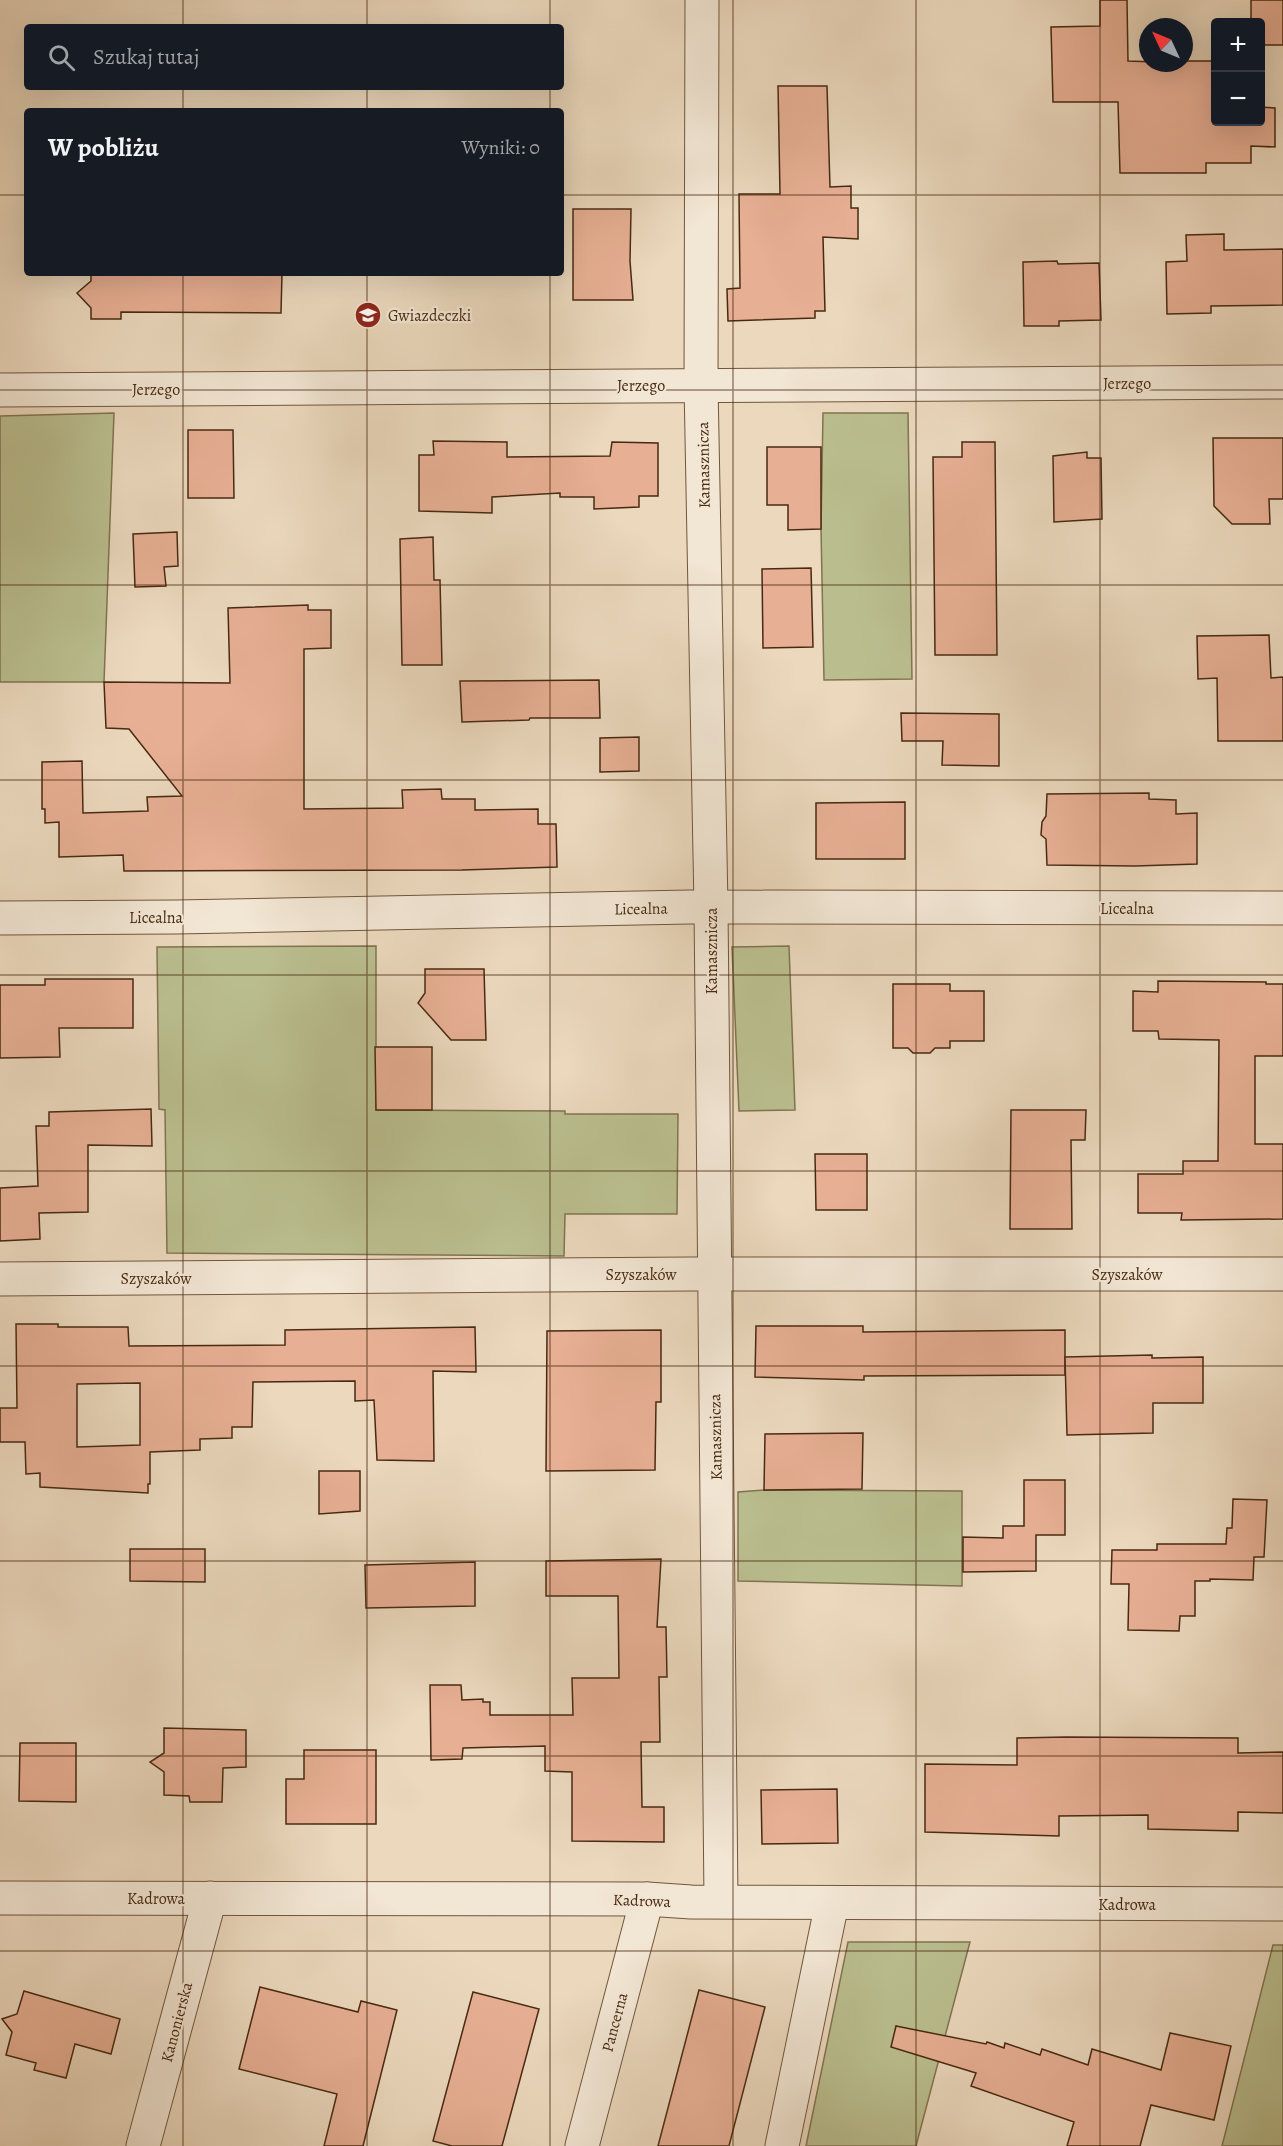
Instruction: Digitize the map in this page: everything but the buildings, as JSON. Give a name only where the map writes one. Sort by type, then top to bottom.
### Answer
[{"type":"street","name":"Kamasznicza","points":[[702,0],[701,384],[711,907],[721,1901]]},
{"type":"street","name":"Jerzego","points":[[0,390],[1283,382]]},
{"type":"street","name":"Licealna","points":[[0,918],[188,917],[711,907],[1283,908]]},
{"type":"street","name":"Szyszaków","points":[[0,1280],[714,1274],[1283,1274]]},
{"type":"street","name":"Kadrowa","points":[[0,1898],[647,1899],[832,1903],[1283,1904]]},
{"type":"street","name":"Kanonierska","points":[[143,2146],[210,1898]]},
{"type":"street","name":"Pancerna","points":[[582,2146],[647,1899]]},
{"type":"street","points":[[782,2146],[832,1903]]},
{"type":"green space","points":[[114,413],[104,682],[0,682],[0,416]]},
{"type":"green space","points":[[823,413],[908,413],[912,679],[824,680],[821,529]]},
{"type":"green space","points":[[376,946],[376,1110],[678,1114],[677,1214],[565,1214],[564,1256],[167,1253],[165,1110],[159,1109],[157,947]]},
{"type":"green space","points":[[789,946],[795,1110],[739,1111],[732,947]]},
{"type":"green space","points":[[764,1490],[962,1491],[962,1586],[738,1581],[738,1492]]},
{"type":"green space","points":[[848,1942],[970,1942],[916,2146],[806,2146]]},
{"type":"green space","points":[[1273,1945],[1283,1945],[1283,2146],[1222,2146]]},
{"type":"place","name":"Gwiazdeczki","points":[[368,315]]}]
